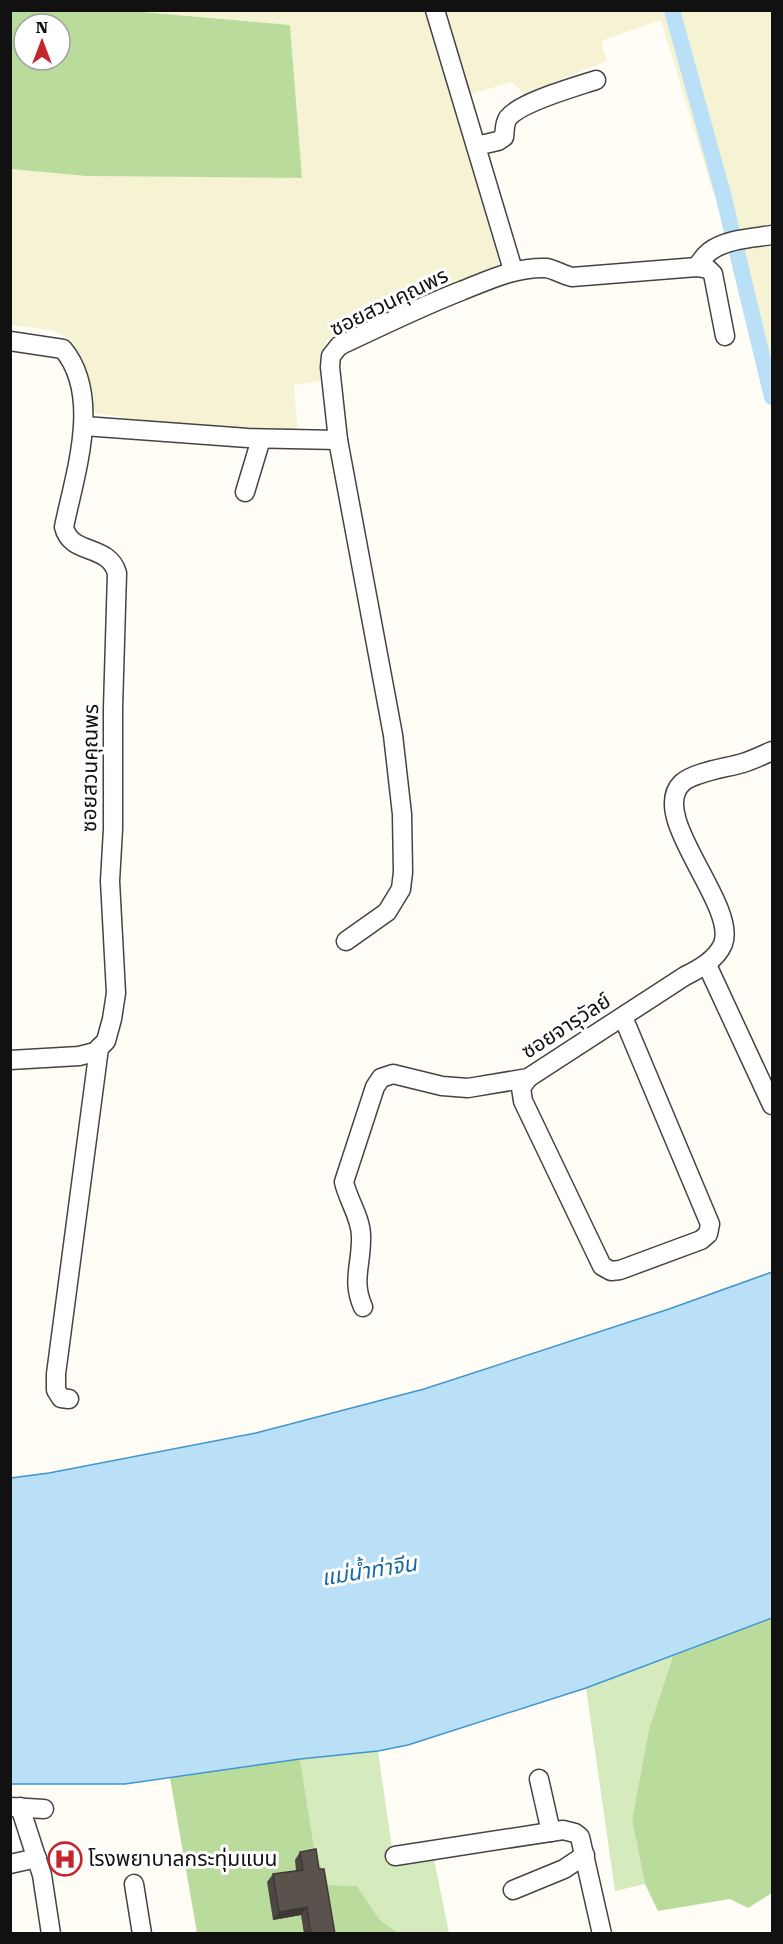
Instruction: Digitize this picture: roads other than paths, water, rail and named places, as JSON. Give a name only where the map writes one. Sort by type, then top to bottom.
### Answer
[{"type":"street","points":[[435,10],[513,270]]},
{"type":"street","points":[[476,146],[498,141],[504,137],[505,123],[515,111],[530,103],[596,80]]},
{"type":"street","points":[[725,336],[713,274],[708,269],[697,267],[707,253],[713,249],[730,242],[772,235]]},
{"type":"street","name":"ซอยสวนคุณพร","points":[[346,941],[387,912],[401,889],[402,814],[393,735],[338,440],[330,366],[331,356],[339,346],[420,307],[513,270],[549,268],[572,277],[697,267]]},
{"type":"street","name":"ซอยสวนคุณพร","points":[[10,340],[63,349],[75,366],[79,377],[84,426],[64,527],[66,536],[71,542],[106,556],[114,562],[117,573],[113,708],[113,829],[110,881],[116,993],[106,1041],[99,1048]]},
{"type":"street","points":[[84,426],[261,439],[338,440]]},
{"type":"street","points":[[245,492],[261,439]]},
{"type":"street","name":"ซอยจารุวัลย์","points":[[363,1307],[357,1292],[361,1236],[359,1222],[344,1182],[375,1087],[381,1078],[393,1074],[442,1086],[468,1088],[528,1078],[707,964],[723,944],[723,918],[696,866],[673,810],[674,793],[683,782],[696,776],[772,751]]},
{"type":"street","points":[[707,964],[772,1105]]},
{"type":"street","points":[[528,1078],[521,1088],[523,1101],[602,1266],[611,1271],[620,1270],[701,1240],[708,1234],[710,1224],[623,1017]]},
{"type":"street","points":[[10,1060],[80,1056],[95,1052],[99,1048]]},
{"type":"street","points":[[69,1399],[61,1398],[56,1390],[56,1374],[99,1048]]},
{"type":"street","points":[[539,1779],[551,1832]]},
{"type":"street","points":[[44,1809],[15,1807],[38,1858],[51,1934]]},
{"type":"street","points":[[395,1856],[563,1830],[575,1833],[580,1838],[585,1855],[602,1934]]},
{"type":"street","points":[[513,1890],[564,1869],[585,1855]]},
{"type":"street","points":[[10,1864],[38,1858]]},
{"type":"street","points":[[134,1884],[142,1934]]},
{"type":"water","name":"แม่น้ำท่าจีน","points":[[772,1272],[772,1618],[586,1688],[408,1745],[378,1751],[300,1759],[125,1784],[11,1784],[11,1478],[49,1473],[256,1433],[424,1389],[669,1309]]},
{"type":"waterway","points":[[672,10],[723,194],[772,397]]},
{"type":"place","name":"โรงพยาบาลกระทุ่มแบน","points":[[65,1859]]}]
